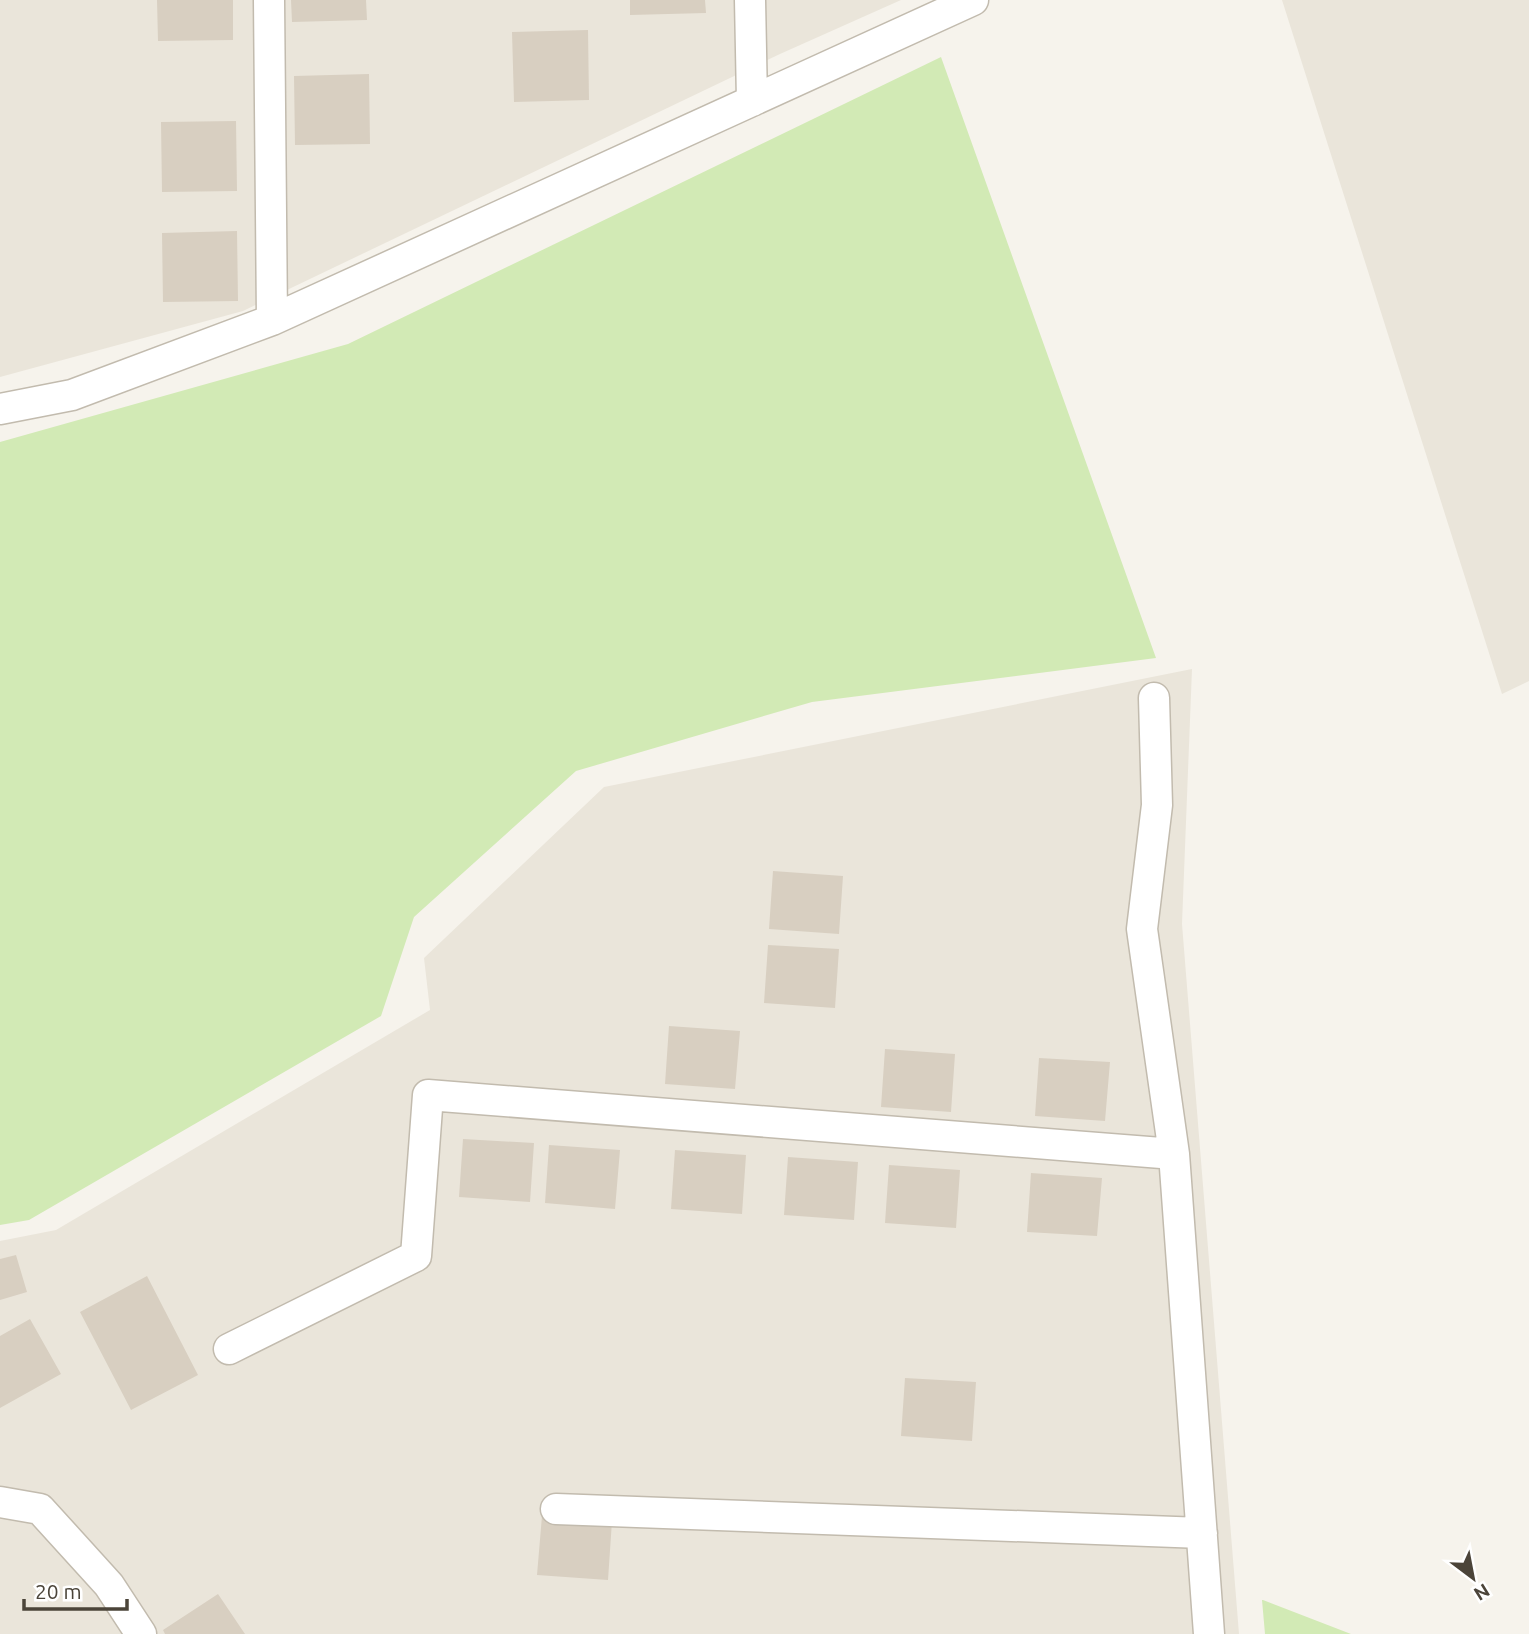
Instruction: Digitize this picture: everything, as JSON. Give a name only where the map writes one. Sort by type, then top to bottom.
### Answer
[{"type":"street","points":[[270,0],[272,320]]},
{"type":"street","points":[[750,0],[752,101]]},
{"type":"street","points":[[0,410],[72,395],[272,320],[973,0]]},
{"type":"street","points":[[1154,698],[1157,805],[1142,929],[1174,1154],[1209,1634]]},
{"type":"street","points":[[229,1349],[416,1256],[428,1096],[1174,1154]]},
{"type":"street","points":[[0,1503],[40,1509],[109,1585],[141,1634]]},
{"type":"street","points":[[556,1509],[1202,1533]]},
{"type":"shaded area","points":[[0,0],[901,0],[780,54],[243,311],[0,377]]},
{"type":"shaded area","points":[[1282,0],[1529,0],[1529,681],[1502,694]]},
{"type":"shaded area","points":[[1192,669],[1182,924],[1239,1634],[0,1634],[0,1241],[56,1230],[430,1010],[424,958],[604,787]]},
{"type":"green space","points":[[941,57],[1156,658],[812,702],[576,771],[414,917],[381,1016],[29,1220],[0,1225],[0,442],[348,344]]},
{"type":"green space","points":[[1263,1600],[1351,1634],[1265,1634]]},
{"type":"building","points":[[157,0],[233,0],[233,40],[158,41]]},
{"type":"building","points":[[291,0],[366,0],[367,20],[292,22]]},
{"type":"building","points":[[630,0],[705,0],[706,13],[630,15]]},
{"type":"building","points":[[588,30],[589,100],[514,102],[512,32]]},
{"type":"building","points":[[369,74],[370,144],[295,145],[294,76]]},
{"type":"building","points":[[236,121],[237,191],[162,192],[161,122]]},
{"type":"building","points":[[237,231],[238,301],[163,302],[162,233]]},
{"type":"building","points":[[773,871],[843,876],[839,934],[769,929]]},
{"type":"building","points":[[768,945],[839,949],[835,1008],[764,1003]]},
{"type":"building","points":[[669,1026],[740,1031],[735,1089],[665,1084]]},
{"type":"building","points":[[885,1049],[955,1054],[951,1112],[881,1107]]},
{"type":"building","points":[[1039,1058],[1110,1062],[1105,1121],[1035,1116]]},
{"type":"building","points":[[463,1139],[534,1143],[530,1202],[459,1197]]},
{"type":"building","points":[[549,1145],[620,1150],[615,1209],[545,1203]]},
{"type":"building","points":[[675,1150],[746,1155],[742,1214],[671,1209]]},
{"type":"building","points":[[788,1157],[858,1162],[854,1220],[784,1215]]},
{"type":"building","points":[[889,1165],[960,1170],[956,1228],[885,1223]]},
{"type":"building","points":[[1031,1173],[1102,1178],[1097,1236],[1027,1232]]},
{"type":"building","points":[[16,1255],[27,1292],[0,1300],[0,1259]]},
{"type":"building","points":[[147,1276],[198,1375],[131,1410],[80,1312]]},
{"type":"building","points":[[30,1319],[61,1374],[0,1408],[0,1336]]},
{"type":"building","points":[[905,1378],[976,1382],[972,1441],[901,1436]]},
{"type":"building","points":[[542,1516],[612,1521],[608,1580],[537,1575]]},
{"type":"building","points":[[218,1594],[245,1634],[165,1634],[163,1630]]}]
